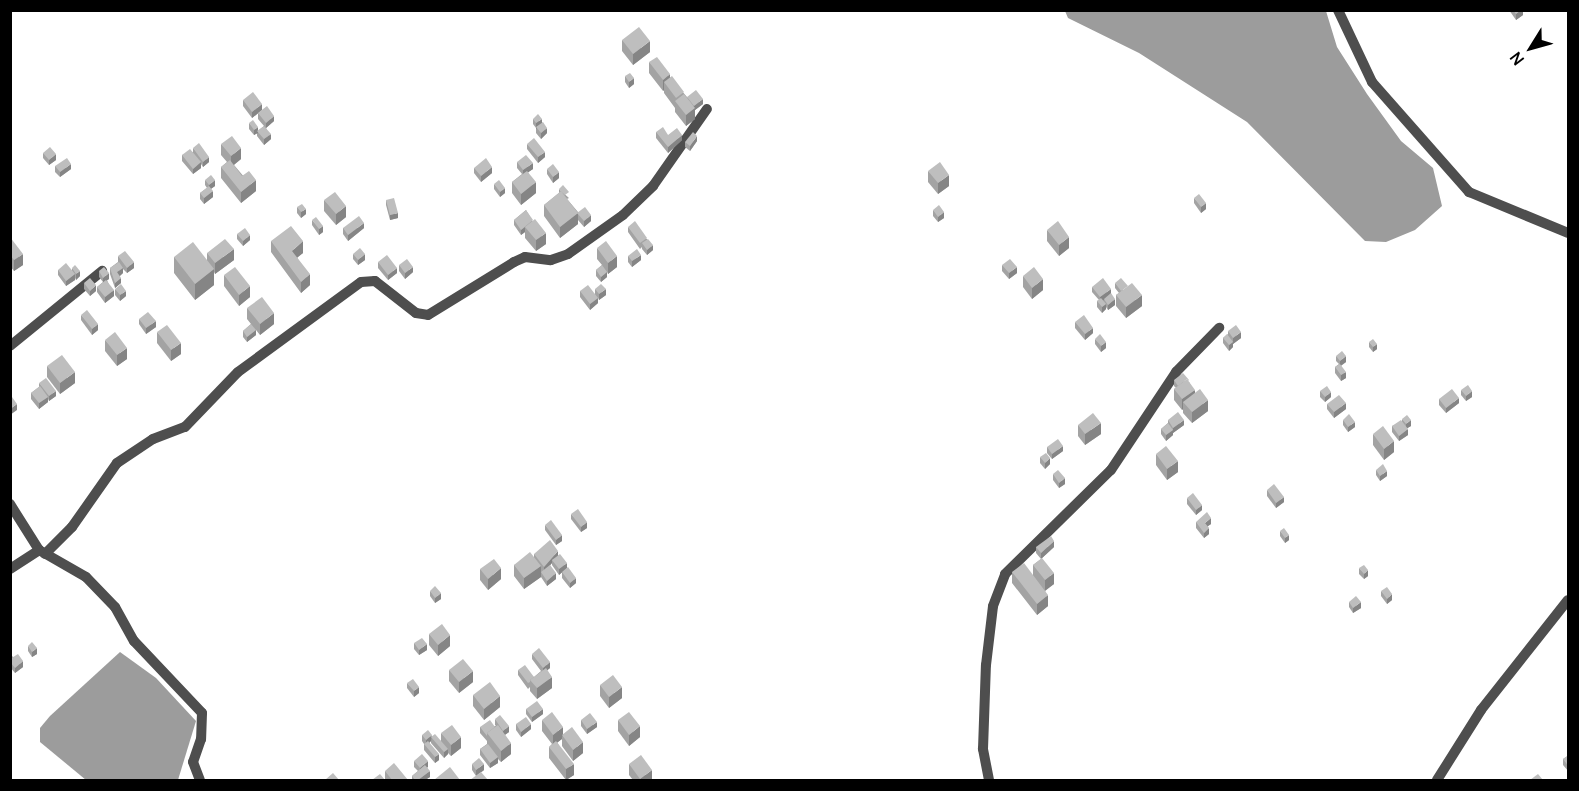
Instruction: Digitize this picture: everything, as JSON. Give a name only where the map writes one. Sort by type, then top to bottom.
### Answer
[{"type":"street","points":[[1338,10],[1372,82],[1468,192],[1569,233]]},
{"type":"street","points":[[10,569],[42,552],[72,527],[117,463],[153,439],[185,427],[238,372],[361,282],[375,281],[416,314],[428,315],[525,257],[551,260],[568,254],[623,214],[653,186],[707,109]]},
{"type":"street","points":[[10,345],[102,272]]},
{"type":"street","points":[[989,780],[983,749],[986,665],[993,606],[1005,574],[1111,470],[1176,372],[1219,328]]},
{"type":"street","points":[[10,504],[42,552],[86,577],[115,607],[134,641],[202,713],[203,731],[193,762],[200,780]]},
{"type":"street","points":[[1437,780],[1481,710],[1569,600]]},
{"type":"shaded area","points":[[1065,11],[1326,11],[1337,47],[1367,94],[1401,141],[1433,168],[1442,206],[1415,230],[1386,242],[1365,241],[1247,122],[1139,53],[1068,18]]},
{"type":"shaded area","points":[[120,652],[156,678],[196,721],[178,780],[86,780],[40,742],[40,728],[50,716]]},
{"type":"building","points":[[639,27],[650,41],[633,54],[622,40]]},
{"type":"building","points":[[657,57],[670,74],[663,80],[649,62]]},
{"type":"building","points":[[630,73],[634,78],[629,82],[625,76]]},
{"type":"building","points":[[672,76],[684,92],[676,98],[664,82]]},
{"type":"building","points":[[696,90],[703,99],[694,106],[687,97]]},
{"type":"building","points":[[253,92],[262,104],[252,112],[243,100]]},
{"type":"building","points":[[684,94],[695,108],[686,115],[675,101]]},
{"type":"building","points":[[267,106],[274,116],[266,123],[258,113]]},
{"type":"building","points":[[538,114],[542,119],[536,123],[533,119]]},
{"type":"building","points":[[253,120],[258,127],[254,130],[249,123]]},
{"type":"building","points":[[543,122],[547,128],[541,133],[536,127]]},
{"type":"building","points":[[264,126],[271,134],[264,139],[257,131]]},
{"type":"building","points":[[663,127],[668,135],[677,128],[682,135],[668,147],[656,132]]},
{"type":"building","points":[[693,132],[697,136],[690,146],[685,142]]},
{"type":"building","points":[[232,136],[241,148],[231,156],[221,144]]},
{"type":"building","points":[[534,138],[545,152],[538,157],[527,144]]},
{"type":"building","points":[[199,143],[209,157],[203,162],[193,148]]},
{"type":"building","points":[[50,147],[56,154],[49,160],[43,153]]},
{"type":"building","points":[[190,149],[201,162],[193,169],[182,155]]},
{"type":"building","points":[[526,155],[533,163],[523,170],[517,162]]},
{"type":"building","points":[[67,158],[71,164],[60,172],[55,166]]},
{"type":"building","points":[[486,158],[492,167],[481,176],[474,168]]},
{"type":"building","points":[[230,160],[242,176],[249,171],[256,180],[241,192],[221,167]]},
{"type":"building","points":[[940,162],[949,175],[938,183],[928,171]]},
{"type":"building","points":[[553,164],[559,172],[553,177],[547,169]]},
{"type":"building","points":[[527,171],[536,182],[521,194],[512,182]]},
{"type":"building","points":[[211,175],[215,180],[209,185],[205,180]]},
{"type":"building","points":[[499,180],[505,188],[500,192],[494,184]]},
{"type":"building","points":[[563,185],[569,192],[565,195],[559,189]]},
{"type":"building","points":[[209,186],[213,191],[204,198],[200,193]]},
{"type":"building","points":[[561,191],[578,213],[560,227],[544,205]]},
{"type":"building","points":[[335,192],[346,206],[336,214],[324,200]]},
{"type":"building","points":[[1199,194],[1206,203],[1201,207],[1194,198]]},
{"type":"building","points":[[394,198],[398,213],[390,215],[386,200]]},
{"type":"building","points":[[302,204],[306,209],[301,212],[297,207]]},
{"type":"building","points":[[939,205],[944,212],[938,217],[933,210]]},
{"type":"building","points":[[585,207],[591,215],[584,221],[577,213]]},
{"type":"building","points":[[526,210],[533,220],[521,230],[514,220]]},
{"type":"building","points":[[359,216],[364,223],[348,235],[343,228]]},
{"type":"building","points":[[316,217],[323,226],[319,229],[312,220]]},
{"type":"building","points":[[535,219],[546,233],[536,240],[525,227]]},
{"type":"building","points":[[635,221],[647,238],[640,243],[628,227]]},
{"type":"building","points":[[1058,221],[1069,237],[1059,245],[1047,230]]},
{"type":"building","points":[[291,226],[303,241],[292,251],[310,274],[301,282],[271,241]]},
{"type":"building","points":[[245,228],[250,235],[243,241],[237,234]]},
{"type":"building","points":[[10,237],[23,254],[14,260],[10,255]]},
{"type":"building","points":[[225,239],[234,249],[215,263],[207,253]]},
{"type":"building","points":[[648,239],[653,245],[647,250],[642,243]]},
{"type":"building","points":[[606,241],[617,256],[608,263],[597,248]]},
{"type":"building","points":[[193,242],[214,269],[195,284],[174,257]]},
{"type":"building","points":[[360,248],[365,254],[358,260],[353,254]]},
{"type":"building","points":[[637,249],[641,255],[632,261],[628,256]]},
{"type":"building","points":[[125,251],[134,262],[127,268],[118,256]]},
{"type":"building","points":[[387,255],[397,268],[388,275],[378,262]]},
{"type":"building","points":[[407,259],[413,267],[405,273],[399,265]]},
{"type":"building","points":[[1010,259],[1017,267],[1009,273],[1002,265]]},
{"type":"building","points":[[119,262],[123,268],[117,272],[121,278],[115,283],[110,268]]},
{"type":"building","points":[[66,263],[75,274],[66,281],[58,270]]},
{"type":"building","points":[[75,265],[80,271],[76,274],[72,268]]},
{"type":"building","points":[[602,265],[607,272],[601,277],[596,270]]},
{"type":"building","points":[[104,267],[109,273],[103,278],[99,271]]},
{"type":"building","points":[[235,267],[250,286],[239,295],[224,275]]},
{"type":"building","points":[[1034,267],[1043,279],[1032,288],[1023,276]]},
{"type":"building","points":[[90,278],[96,285],[90,291],[84,283]]},
{"type":"building","points":[[1103,278],[1111,289],[1100,297],[1092,287]]},
{"type":"building","points":[[1121,278],[1128,286],[1121,291],[1115,283]]},
{"type":"building","points":[[106,280],[114,290],[105,297],[97,287]]},
{"type":"building","points":[[1132,283],[1142,295],[1126,307],[1116,295]]},
{"type":"building","points":[[121,284],[126,291],[120,295],[115,289]]},
{"type":"building","points":[[601,284],[606,289],[599,294],[595,289]]},
{"type":"building","points":[[588,285],[598,298],[590,304],[580,291]]},
{"type":"building","points":[[1111,293],[1115,299],[1108,305],[1104,299]]},
{"type":"building","points":[[262,297],[274,313],[260,324],[247,308]]},
{"type":"building","points":[[1101,298],[1106,304],[1102,307],[1097,301]]},
{"type":"building","points":[[87,310],[98,324],[92,329],[81,315]]},
{"type":"building","points":[[148,312],[156,321],[146,328],[139,319]]},
{"type":"building","points":[[1084,315],[1093,328],[1085,334],[1075,322]]},
{"type":"building","points":[[251,324],[256,330],[247,337],[243,331]]},
{"type":"building","points":[[167,325],[181,343],[171,350],[157,332]]},
{"type":"building","points":[[1236,325],[1241,332],[1233,338],[1228,331]]},
{"type":"building","points":[[115,332],[127,348],[117,355],[105,340]]},
{"type":"building","points":[[1100,334],[1106,342],[1101,346],[1095,339]]},
{"type":"building","points":[[1227,334],[1233,342],[1229,345],[1223,338]]},
{"type":"building","points":[[1373,339],[1377,344],[1373,347],[1369,342]]},
{"type":"building","points":[[1342,351],[1346,356],[1340,361],[1336,356]]},
{"type":"building","points":[[62,355],[75,372],[60,383],[47,366]]},
{"type":"building","points":[[1340,364],[1346,372],[1341,375],[1335,367]]},
{"type":"building","points":[[1183,373],[1189,380],[1187,379],[1178,386],[1174,380]]},
{"type":"building","points":[[46,378],[56,391],[49,396],[39,383]]},
{"type":"building","points":[[1187,379],[1195,390],[1182,399],[1174,389]]},
{"type":"building","points":[[1468,385],[1472,391],[1466,396],[1461,390]]},
{"type":"building","points":[[40,386],[48,397],[39,403],[31,393]]},
{"type":"building","points":[[1327,386],[1331,392],[1325,397],[1320,391]]},
{"type":"building","points":[[1200,389],[1208,400],[1192,412],[1183,402]]},
{"type":"building","points":[[1452,389],[1459,398],[1446,408],[1439,399]]},
{"type":"building","points":[[1339,395],[1346,403],[1334,412],[1327,404]]},
{"type":"building","points":[[12,397],[17,404],[10,409],[10,398]]},
{"type":"building","points":[[1178,412],[1184,420],[1173,428],[1168,420]]},
{"type":"building","points":[[1093,413],[1101,423],[1085,434],[1078,425]]},
{"type":"building","points":[[1349,414],[1355,422],[1348,427],[1343,420]]},
{"type":"building","points":[[1407,415],[1411,420],[1406,424],[1402,419]]},
{"type":"building","points":[[1401,420],[1408,429],[1399,436],[1392,426]]},
{"type":"building","points":[[1168,423],[1173,430],[1166,435],[1161,429]]},
{"type":"building","points":[[1383,426],[1394,441],[1384,449],[1373,434]]},
{"type":"building","points":[[1058,439],[1063,446],[1052,454],[1047,447]]},
{"type":"building","points":[[1166,446],[1178,461],[1167,469],[1156,454]]},
{"type":"building","points":[[1046,453],[1050,458],[1045,463],[1040,457]]},
{"type":"building","points":[[1383,464],[1387,471],[1380,476],[1376,470]]},
{"type":"building","points":[[1058,470],[1065,478],[1059,483],[1053,474]]},
{"type":"building","points":[[1274,484],[1284,497],[1276,503],[1267,490]]},
{"type":"building","points":[[1193,493],[1202,505],[1196,510],[1187,498]]},
{"type":"building","points":[[578,509],[587,522],[581,527],[571,514]]},
{"type":"building","points":[[1207,512],[1211,518],[1205,523],[1209,528],[1204,533],[1196,522]]},
{"type":"building","points":[[551,520],[562,535],[556,540],[545,525]]},
{"type":"building","points":[[1284,528],[1289,535],[1285,538],[1280,531]]},
{"type":"building","points":[[1051,536],[1054,541],[1041,553],[1036,547]]},
{"type":"building","points":[[550,540],[558,551],[544,567],[534,554]]},
{"type":"building","points":[[530,552],[541,566],[524,578],[514,565]]},
{"type":"building","points":[[560,554],[567,563],[559,569],[552,560]]},
{"type":"building","points":[[1042,558],[1054,573],[1045,580],[1033,565]]},
{"type":"building","points":[[494,559],[501,568],[488,579],[480,569]]},
{"type":"building","points":[[1024,563],[1048,595],[1037,604],[1012,572]]},
{"type":"building","points":[[550,565],[556,573],[547,581],[541,572]]},
{"type":"building","points":[[1364,565],[1368,570],[1364,574],[1359,568]]},
{"type":"building","points":[[568,567],[576,578],[570,583],[562,572]]},
{"type":"building","points":[[435,586],[441,593],[435,598],[430,591]]},
{"type":"building","points":[[1387,587],[1392,594],[1387,599],[1381,591]]},
{"type":"building","points":[[1356,596],[1361,602],[1353,608],[1349,602]]},
{"type":"building","points":[[442,624],[450,635],[438,645],[429,634]]},
{"type":"building","points":[[422,638],[427,644],[419,650],[414,643]]},
{"type":"building","points":[[32,642],[37,648],[32,652],[28,646]]},
{"type":"building","points":[[539,648],[550,662],[543,668],[532,654]]},
{"type":"building","points":[[18,654],[23,661],[15,668],[10,659]]},
{"type":"building","points":[[463,659],[473,671],[459,682],[449,670]]},
{"type":"building","points":[[525,665],[534,677],[528,683],[518,670]]},
{"type":"building","points":[[546,668],[552,677],[537,688],[530,680]]},
{"type":"building","points":[[613,675],[622,687],[609,697],[600,685]]},
{"type":"building","points":[[413,679],[419,687],[414,691],[407,683]]},
{"type":"building","points":[[490,682],[500,696],[484,709],[473,695]]},
{"type":"building","points":[[537,701],[543,709],[532,717],[526,709]]},
{"type":"building","points":[[552,712],[563,727],[553,735],[542,720]]},
{"type":"building","points":[[629,712],[640,726],[629,735],[618,720]]},
{"type":"building","points":[[590,713],[597,722],[587,729],[581,720]]},
{"type":"building","points":[[500,715],[509,726],[503,731],[495,719]]},
{"type":"building","points":[[526,717],[531,724],[521,732],[516,724]]},
{"type":"building","points":[[490,720],[495,727],[487,733],[487,736],[480,727]]},
{"type":"building","points":[[452,725],[461,737],[451,745],[441,733]]},
{"type":"building","points":[[498,725],[511,743],[501,751],[487,733]]},
{"type":"building","points":[[572,727],[583,742],[573,750],[562,735]]},
{"type":"building","points":[[428,730],[432,735],[426,740],[422,735]]},
{"type":"building","points":[[435,734],[448,749],[444,752],[431,737]]},
{"type":"building","points":[[428,741],[439,754],[435,757],[424,744]]},
{"type":"building","points":[[556,741],[574,764],[566,769],[549,747]]},
{"type":"building","points":[[488,744],[498,757],[490,763],[480,749]]},
{"type":"building","points":[[422,754],[428,761],[420,768],[414,761]]},
{"type":"building","points":[[641,755],[652,770],[640,779],[629,764]]},
{"type":"building","points":[[1569,755],[1569,767],[1563,759]]},
{"type":"building","points":[[479,758],[484,764],[476,770],[472,764]]},
{"type":"building","points":[[394,763],[408,780],[392,780],[385,771]]},
{"type":"building","points":[[425,765],[430,771],[415,780],[412,776]]},
{"type":"building","points":[[450,767],[460,780],[434,780]]},
{"type":"building","points":[[481,772],[488,780],[470,780]]},
{"type":"building","points":[[333,773],[339,780],[325,780]]},
{"type":"building","points":[[380,774],[385,780],[372,780]]},
{"type":"building","points":[[1538,774],[1543,780],[1530,780]]}]
